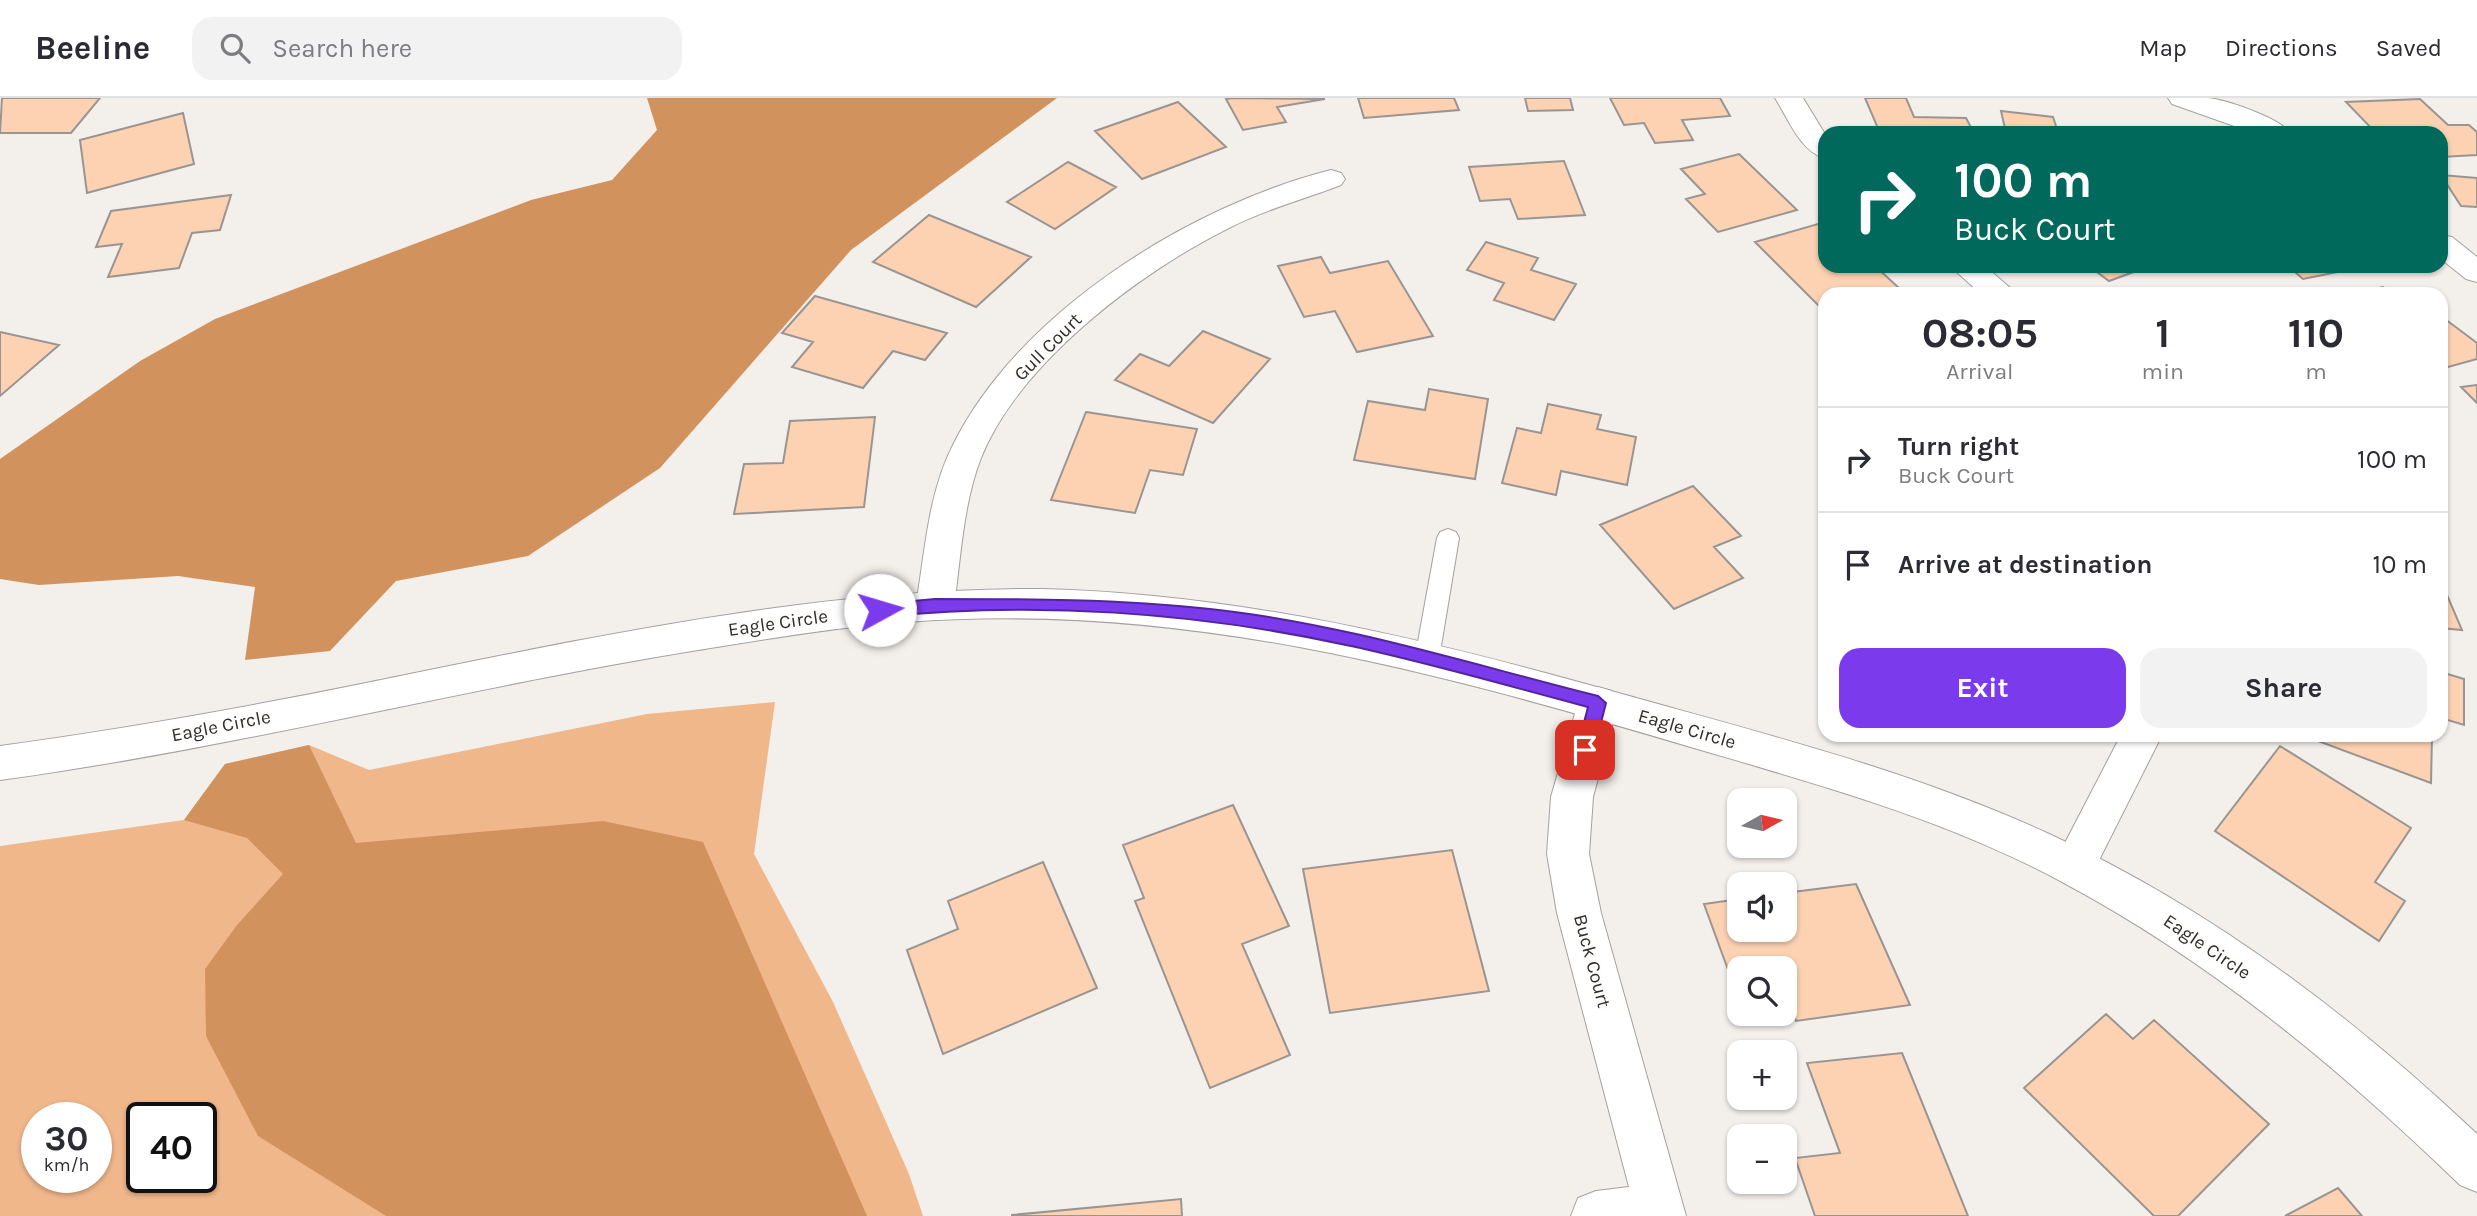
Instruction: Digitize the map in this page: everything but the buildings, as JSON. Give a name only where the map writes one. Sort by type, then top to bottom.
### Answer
[{"type":"street","points":[[1789,98],[1818,142]]},
{"type":"street","points":[[2182,98],[2262,126]]},
{"type":"street","name":"Gull Court","points":[[935,605],[957,484],[969,445],[998,397],[1069,322],[1152,262],[1221,220],[1331,179]]},
{"type":"street","points":[[2448,249],[2477,272]]},
{"type":"street","points":[[1974,273],[1992,287]]},
{"type":"street","name":"Eagle Circle","points":[[0,763],[206,729],[687,636],[825,616],[935,605],[1100,606],[1213,615],[1346,638],[1598,703],[1846,776],[1967,818],[2074,866],[2193,934],[2326,1033],[2436,1128],[2477,1168]]},
{"type":"street","name":"Buck Court","points":[[1598,703],[1572,797],[1568,854],[1579,913],[1660,1213]]},
{"type":"street","points":[[2074,866],[2138,742]]},
{"type":"street","points":[[1596,1216],[1660,1213]]},
{"type":"lane","points":[[1427,657],[1448,538]]},
{"type":"shaded area","points":[[647,98],[1057,98],[851,250],[660,468],[528,556],[396,581],[330,651],[245,660],[255,587],[178,576],[39,585],[0,579],[0,459],[140,361],[215,319],[531,200],[612,180],[657,130]]},
{"type":"shaded area","points":[[775,702],[754,854],[833,1002],[909,1174],[923,1216],[0,1216],[0,846],[184,820],[225,764],[309,745],[369,770],[647,714]]},
{"type":"shaded area","points":[[309,745],[356,843],[603,821],[703,842],[867,1216],[386,1216],[258,1136],[206,1036],[205,969],[237,925],[283,874],[247,838],[184,820],[225,764]]},
{"type":"route","points":[[880,610],[935,605],[1100,606],[1213,615],[1346,638],[1598,703],[1585,750]]}]
